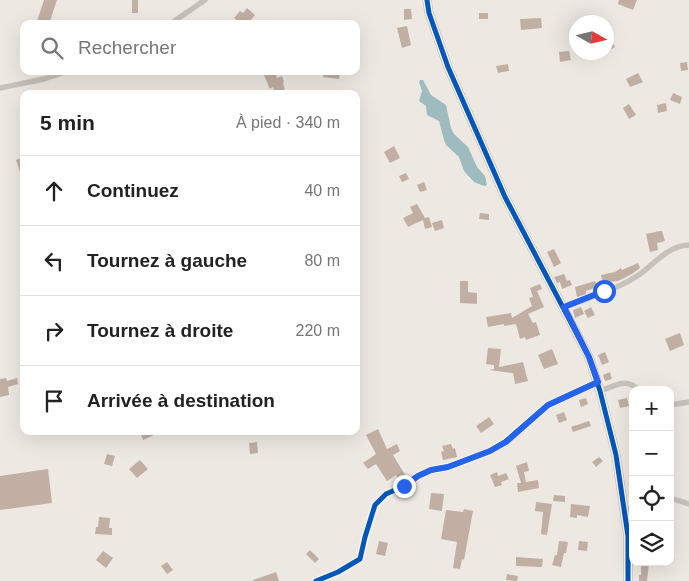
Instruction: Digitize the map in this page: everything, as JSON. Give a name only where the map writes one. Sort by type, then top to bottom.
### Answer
[{"type":"street","points":[[176,20],[205,0]]},
{"type":"street","points":[[427,0],[431,20],[448,67],[501,188],[589,357],[599,387],[629,509],[628,581]]},
{"type":"street","points":[[0,88],[56,75]]},
{"type":"street","points":[[564,307],[622,284],[640,274],[667,253],[682,245],[689,245]]},
{"type":"street","points":[[316,581],[338,572],[360,559],[375,505],[386,494],[431,470],[448,467],[490,451],[506,442],[548,405],[599,387],[623,382],[631,383],[634,386]]},
{"type":"street","points":[[674,404],[689,402]]},
{"type":"street","points":[[674,499],[689,504]]},
{"type":"water","points":[[420,80],[423,80],[431,95],[446,105],[454,134],[468,147],[477,167],[485,176],[487,185],[484,186],[474,182],[464,171],[459,157],[446,145],[439,121],[427,115],[426,106],[419,101],[422,91]]},
{"type":"building","points":[[44,0],[57,0],[50,20],[37,20]]},
{"type":"building","points":[[132,0],[138,0],[138,13],[132,13]]},
{"type":"building","points":[[619,0],[637,0],[633,10],[618,4]]},
{"type":"building","points":[[247,8],[255,15],[251,20],[236,20],[234,18],[240,11],[243,13]]},
{"type":"building","points":[[404,9],[411,9],[412,19],[404,20]]},
{"type":"building","points":[[479,13],[488,13],[488,19],[479,19]]},
{"type":"building","points":[[541,18],[542,28],[521,30],[520,19]]},
{"type":"building","points":[[407,26],[411,45],[402,48],[397,28]]},
{"type":"building","points":[[569,51],[569,60],[571,60],[560,62],[559,52]]},
{"type":"building","points":[[687,62],[688,70],[681,71],[680,63]]},
{"type":"building","points":[[508,64],[509,71],[498,73],[496,66]]},
{"type":"building","points":[[638,73],[643,82],[630,87],[626,79]]},
{"type":"building","points":[[264,75],[276,75],[277,78],[282,76],[285,90],[274,90],[273,87],[270,89]]},
{"type":"building","points":[[323,75],[340,75],[339,79],[323,77]]},
{"type":"building","points":[[673,93],[682,97],[680,104],[670,100]]},
{"type":"building","points":[[666,103],[667,111],[658,113],[657,105]]},
{"type":"building","points":[[629,104],[636,115],[629,119],[623,108]]},
{"type":"building","points":[[394,146],[400,158],[390,163],[384,152]]},
{"type":"building","points":[[20,158],[20,171],[16,160]]},
{"type":"building","points":[[406,173],[409,179],[402,182],[399,176]]},
{"type":"building","points":[[424,182],[427,190],[420,192],[417,185]]},
{"type":"building","points":[[417,204],[425,218],[429,217],[432,227],[425,229],[423,220],[408,227],[403,218],[413,213],[410,207]]},
{"type":"building","points":[[480,213],[489,214],[489,220],[479,219]]},
{"type":"building","points":[[442,220],[444,228],[435,231],[432,223]]},
{"type":"building","points":[[662,231],[665,241],[657,243],[658,250],[650,252],[646,234]]},
{"type":"building","points":[[554,249],[561,263],[554,267],[547,252]]},
{"type":"building","points":[[638,263],[640,268],[632,274],[618,281],[603,283],[601,275],[615,272],[621,268],[622,270]]},
{"type":"building","points":[[564,274],[567,281],[570,280],[572,285],[562,289],[560,282],[557,283],[554,277]]},
{"type":"building","points":[[460,281],[468,281],[468,292],[477,293],[477,304],[460,303]]},
{"type":"building","points":[[595,281],[597,287],[577,297],[575,287]]},
{"type":"building","points":[[540,284],[542,289],[537,291],[544,307],[528,314],[533,323],[536,322],[540,335],[526,340],[525,337],[520,339],[516,324],[488,327],[486,317],[511,313],[512,318],[532,306],[529,298],[533,297],[530,288]]},
{"type":"building","points":[[581,307],[584,314],[575,318],[573,310]]},
{"type":"building","points":[[591,307],[595,315],[588,318],[584,311]]},
{"type":"building","points":[[680,333],[684,345],[670,351],[665,339]]},
{"type":"building","points":[[488,348],[501,349],[499,367],[523,362],[528,381],[515,384],[513,373],[489,370],[494,369],[494,365],[486,364]]},
{"type":"building","points":[[552,349],[558,364],[544,369],[538,355]]},
{"type":"building","points":[[605,352],[609,362],[602,365],[598,355]]},
{"type":"building","points":[[610,372],[612,379],[605,381],[603,375]]},
{"type":"building","points":[[6,378],[7,381],[17,378],[18,384],[8,387],[9,395],[0,397],[0,379]]},
{"type":"building","points":[[586,398],[588,404],[581,407],[579,400]]},
{"type":"building","points":[[627,398],[629,406],[620,408],[618,400]]},
{"type":"building","points":[[564,412],[567,420],[559,423],[556,415]]},
{"type":"building","points":[[489,417],[494,424],[481,433],[476,426]]},
{"type":"building","points":[[589,421],[591,426],[573,432],[571,427]]},
{"type":"building","points":[[378,429],[387,449],[397,444],[400,451],[393,455],[407,478],[400,483],[396,475],[387,481],[376,464],[368,469],[363,463],[376,454],[366,435]]},
{"type":"building","points":[[141,435],[154,435],[143,440]]},
{"type":"building","points":[[257,442],[258,453],[250,454],[249,443]]},
{"type":"building","points":[[451,444],[453,449],[455,448],[457,457],[443,460],[441,452],[444,451],[442,446]]},
{"type":"building","points":[[107,454],[115,456],[112,466],[104,464]]},
{"type":"building","points":[[599,457],[603,461],[596,467],[592,462]]},
{"type":"building","points":[[140,460],[148,469],[137,478],[129,469]]},
{"type":"building","points":[[527,462],[529,471],[524,472],[526,482],[538,480],[539,488],[518,492],[517,483],[521,483],[516,466]]},
{"type":"building","points":[[48,469],[52,503],[0,510],[0,476]]},
{"type":"building","points":[[497,472],[498,476],[506,473],[509,479],[501,482],[502,485],[495,487],[490,475]]},
{"type":"building","points":[[431,493],[444,494],[442,511],[429,509]]},
{"type":"building","points":[[554,495],[565,496],[565,502],[553,501]]},
{"type":"building","points":[[536,502],[552,504],[547,535],[541,534],[543,512],[535,511]]},
{"type":"building","points":[[571,504],[590,506],[588,517],[577,515],[577,518],[570,517]]},
{"type":"building","points":[[464,509],[473,511],[464,560],[462,559],[460,569],[453,568],[457,542],[441,539],[446,510],[463,512]]},
{"type":"building","points":[[99,517],[110,518],[109,528],[112,528],[112,535],[95,534]]},
{"type":"building","points":[[379,541],[388,543],[385,556],[376,554]]},
{"type":"building","points":[[559,541],[568,542],[561,567],[552,565],[555,555],[557,555]]},
{"type":"building","points":[[579,541],[588,542],[587,551],[578,550]]},
{"type":"building","points":[[310,550],[319,559],[315,563],[306,554]]},
{"type":"building","points":[[103,551],[113,558],[106,568],[96,560]]},
{"type":"building","points":[[516,557],[543,559],[542,567],[516,566]]},
{"type":"building","points":[[167,562],[173,570],[167,574],[161,566]]},
{"type":"building","points":[[641,566],[649,566],[647,581],[639,581],[639,575],[641,575]]},
{"type":"building","points":[[276,572],[279,581],[253,581],[253,580]]},
{"type":"building","points":[[507,574],[518,576],[517,581],[506,580]]},
{"type":"cycle path","points":[[427,0],[429,13],[448,67],[505,197],[589,357],[600,391],[616,455],[628,536],[628,581]]},
{"type":"cycle path","points":[[316,581],[338,572],[360,559],[375,505],[386,494],[431,470],[448,467],[490,451],[505,442],[548,405],[597,382]]},
{"type":"route","points":[[404,486],[431,470],[448,467],[490,451],[506,442],[548,405],[598,382],[589,357],[564,307],[604,291]]}]
